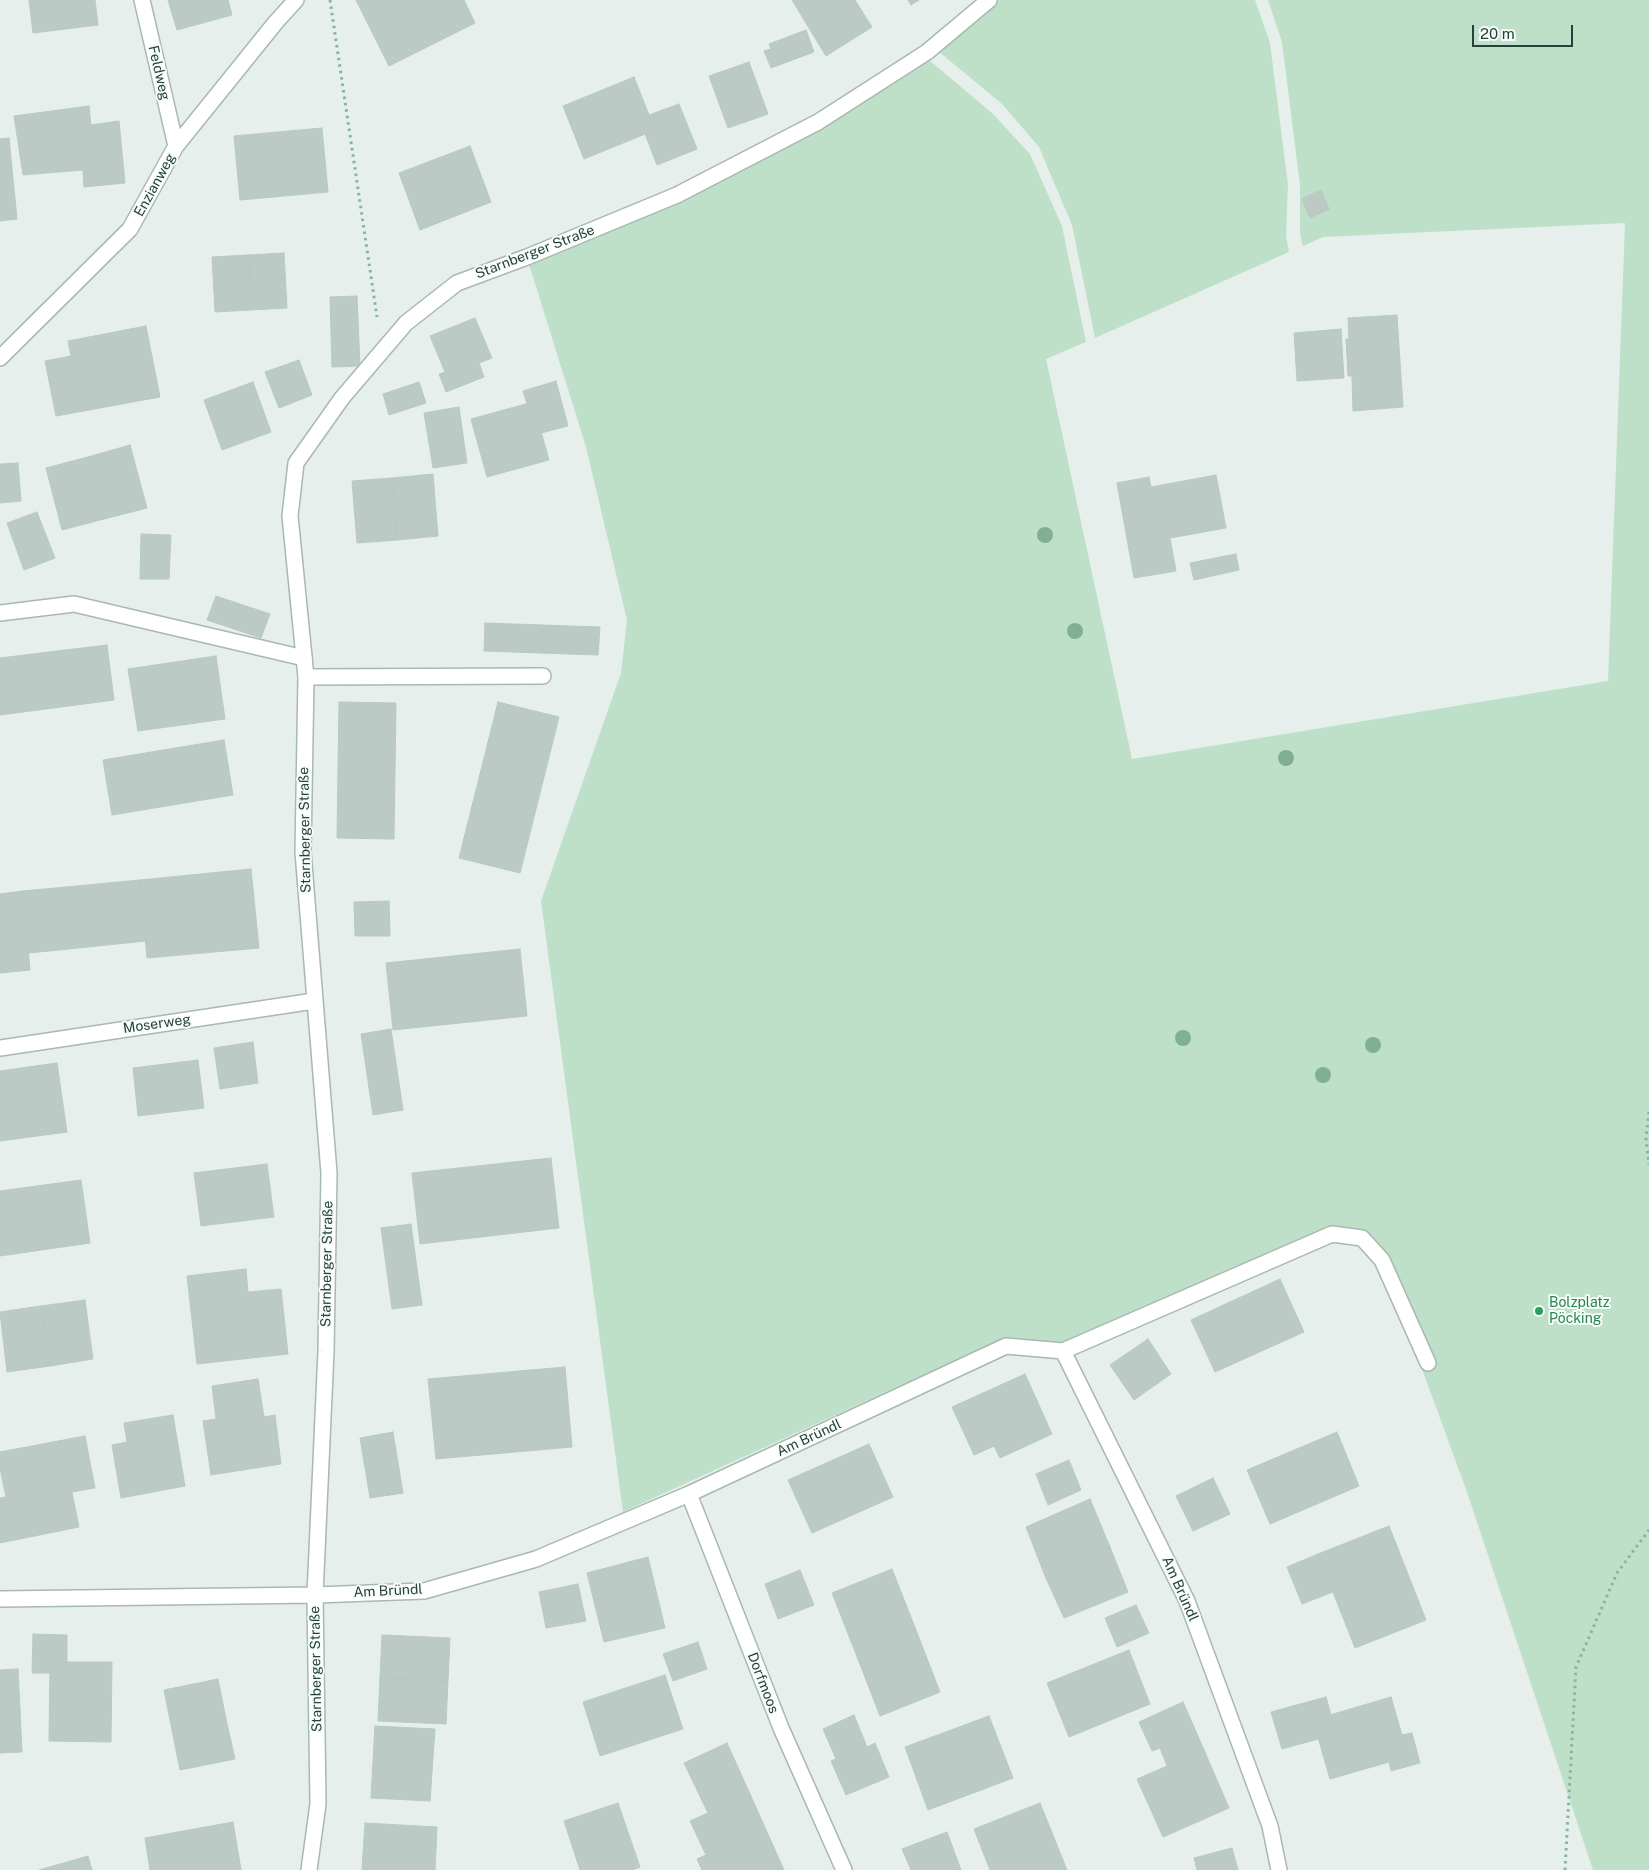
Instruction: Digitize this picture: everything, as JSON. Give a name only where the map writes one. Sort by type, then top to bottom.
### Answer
[{"type":"street","name":"Feldweg","points":[[142,0],[176,146]]},
{"type":"street","name":"Enzianweg","points":[[0,358],[130,229],[176,146],[296,0]]},
{"type":"street","name":"Starnberger Straße","points":[[309,1870],[318,1804],[315,1594],[326,1351],[329,1173],[303,852],[306,677],[290,516],[296,463],[342,398],[406,323],[457,283],[527,257],[677,195],[818,122],[927,52],[989,0]]},
{"type":"street","points":[[0,613],[74,604],[304,658]]},
{"type":"street","points":[[306,677],[543,676]]},
{"type":"street","name":"Moserweg","points":[[0,1048],[314,1001]]},
{"type":"street","points":[[1063,1351],[1332,1234],[1362,1238],[1382,1260],[1428,1363]]},
{"type":"street","name":"Am Bründl","points":[[0,1599],[424,1591],[536,1559],[689,1494],[1006,1346],[1063,1351],[1187,1601],[1270,1826],[1279,1870]]},
{"type":"street","name":"Dorfmoos","points":[[689,1494],[781,1728],[844,1870]]},
{"type":"path","points":[[330,0],[382,352]]},
{"type":"path","points":[[1649,1112],[1646,1138],[1649,1165]]},
{"type":"path","points":[[1565,1870],[1576,1667],[1617,1573],[1649,1530]]},
{"type":"green space","points":[[999,0],[1255,0],[1270,43],[1288,185],[1286,236],[1289,252],[1095,338],[1072,225],[1039,147],[1002,104],[938,51]]},
{"type":"green space","points":[[1268,0],[1649,0],[1649,1870],[1593,1870],[1467,1492],[1422,1369],[1435,1364],[1389,1257],[1330,1229],[1064,1343],[1004,1338],[623,1512],[541,901],[621,673],[627,620],[586,447],[529,264],[680,202],[820,128],[928,59],[993,114],[1030,154],[1062,226],[1086,342],[1046,359],[1132,759],[1608,681],[1625,223],[1323,237],[1303,246],[1300,234],[1300,185],[1282,42]]},
{"type":"building","points":[[29,0],[95,0],[98,25],[33,33]]},
{"type":"building","points":[[168,0],[228,0],[232,15],[177,30]]},
{"type":"building","points":[[356,0],[464,0],[475,23],[389,66]]},
{"type":"building","points":[[792,0],[855,0],[872,27],[826,56]]},
{"type":"building","points":[[908,0],[919,0],[911,5]]},
{"type":"building","points":[[806,30],[814,52],[771,68],[764,51],[771,49],[769,44]]},
{"type":"building","points":[[749,62],[768,114],[728,128],[709,76]]},
{"type":"building","points":[[634,77],[655,130],[584,159],[563,106]]},
{"type":"building","points":[[679,104],[697,149],[657,165],[645,134],[655,130],[649,115]]},
{"type":"building","points":[[89,106],[91,125],[119,121],[125,183],[84,187],[83,170],[23,175],[14,116]]},
{"type":"building","points":[[322,128],[328,192],[240,200],[234,136]]},
{"type":"building","points":[[9,138],[17,219],[0,221],[0,139]]},
{"type":"building","points":[[470,146],[491,202],[420,230],[399,173]]},
{"type":"building","points":[[1321,190],[1329,209],[1310,218],[1302,199]]},
{"type":"building","points":[[284,253],[287,308],[251,310],[248,255]]},
{"type":"building","points":[[248,255],[251,310],[215,312],[212,257]]},
{"type":"building","points":[[357,296],[360,366],[332,367],[330,297]]},
{"type":"building","points":[[1397,315],[1403,407],[1353,411],[1352,376],[1348,376],[1346,339],[1349,339],[1348,318]]},
{"type":"building","points":[[475,318],[492,358],[479,363],[484,377],[446,392],[439,374],[445,372],[430,336]]},
{"type":"building","points":[[146,326],[160,397],[56,416],[45,361],[71,356],[68,341]]},
{"type":"building","points":[[1341,329],[1344,378],[1297,381],[1294,333]]},
{"type":"building","points":[[299,360],[312,395],[279,408],[265,372]]},
{"type":"building","points":[[556,381],[568,426],[541,433],[533,402],[527,404],[523,391]]},
{"type":"building","points":[[253,382],[271,432],[222,450],[204,400]]},
{"type":"building","points":[[419,382],[426,403],[389,415],[383,394]]},
{"type":"building","points":[[533,402],[549,460],[487,477],[471,419]]},
{"type":"building","points":[[459,407],[467,463],[433,468],[424,413]]},
{"type":"building","points":[[130,445],[147,508],[104,519],[88,457]]},
{"type":"building","points":[[88,457],[104,519],[62,530],[46,468]]},
{"type":"building","points":[[18,463],[21,501],[0,503],[0,464]]},
{"type":"building","points":[[433,474],[438,536],[397,540],[392,478]]},
{"type":"building","points":[[1216,475],[1226,528],[1170,538],[1176,571],[1134,578],[1117,483],[1149,477],[1151,487]]},
{"type":"building","points":[[392,478],[397,540],[357,543],[352,481]]},
{"type":"building","points":[[37,512],[55,558],[24,570],[7,523]]},
{"type":"building","points":[[141,534],[171,535],[169,579],[140,579]]},
{"type":"building","points":[[1236,554],[1239,570],[1194,580],[1190,563]]},
{"type":"building","points":[[216,596],[270,614],[261,638],[207,620]]},
{"type":"building","points":[[485,623],[600,627],[598,655],[484,651]]},
{"type":"building","points":[[107,645],[114,700],[0,715],[0,658]]},
{"type":"building","points":[[216,656],[225,719],[138,731],[128,669]]},
{"type":"building","points":[[339,702],[396,703],[394,839],[337,838]]},
{"type":"building","points":[[498,702],[559,717],[520,873],[459,858]]},
{"type":"building","points":[[224,740],[233,795],[112,815],[103,760]]},
{"type":"building","points":[[251,869],[259,948],[147,958],[140,880]]},
{"type":"building","points":[[140,880],[146,941],[29,953],[23,891]]},
{"type":"building","points":[[23,891],[30,970],[0,973],[0,894]]},
{"type":"building","points":[[389,901],[390,936],[355,936],[354,902]]},
{"type":"building","points":[[520,949],[527,1016],[393,1030],[386,963]]},
{"type":"building","points":[[391,1029],[403,1110],[373,1115],[361,1034]]},
{"type":"building","points":[[253,1042],[258,1083],[220,1089],[214,1048]]},
{"type":"building","points":[[198,1060],[204,1108],[138,1116],[133,1068]]},
{"type":"building","points":[[57,1063],[67,1132],[0,1141],[0,1071]]},
{"type":"building","points":[[551,1158],[559,1228],[420,1244],[412,1173]]},
{"type":"building","points":[[267,1164],[274,1217],[201,1226],[194,1173]]},
{"type":"building","points":[[81,1180],[90,1243],[0,1256],[0,1191]]},
{"type":"building","points":[[411,1224],[422,1305],[392,1309],[381,1228]]},
{"type":"building","points":[[246,1269],[248,1292],[281,1289],[288,1354],[197,1364],[187,1276]]},
{"type":"building","points":[[1280,1279],[1304,1332],[1215,1372],[1191,1320]]},
{"type":"building","points":[[85,1300],[93,1359],[50,1366],[41,1306]]},
{"type":"building","points":[[41,1306],[50,1366],[7,1372],[0,1312]]},
{"type":"building","points":[[1148,1339],[1171,1374],[1134,1400],[1110,1365]]},
{"type":"building","points":[[565,1367],[572,1447],[436,1459],[428,1379]]},
{"type":"building","points":[[1025,1374],[1052,1434],[1000,1458],[994,1446],[974,1455],[952,1407]]},
{"type":"building","points":[[258,1379],[264,1417],[275,1415],[281,1464],[211,1475],[203,1421],[216,1419],[212,1386]]},
{"type":"building","points":[[173,1415],[185,1486],[121,1498],[112,1445],[127,1442],[124,1423]]},
{"type":"building","points":[[393,1432],[403,1493],[370,1498],[360,1438]]},
{"type":"building","points":[[1337,1432],[1359,1486],[1270,1524],[1247,1470]]},
{"type":"building","points":[[85,1436],[95,1488],[72,1492],[79,1527],[0,1543],[0,1498],[6,1497],[0,1468],[0,1452]]},
{"type":"building","points":[[869,1444],[893,1497],[812,1533],[788,1480]]},
{"type":"building","points":[[1069,1460],[1081,1490],[1048,1505],[1036,1474]]},
{"type":"building","points":[[1213,1478],[1230,1514],[1193,1531],[1176,1496]]},
{"type":"building","points":[[1090,1499],[1110,1547],[1045,1576],[1026,1527]]},
{"type":"building","points":[[1389,1526],[1426,1620],[1355,1648],[1318,1554]]},
{"type":"building","points":[[1110,1547],[1128,1592],[1064,1618],[1045,1576]]},
{"type":"building","points":[[1318,1554],[1333,1592],[1302,1604],[1287,1567]]},
{"type":"building","points":[[648,1557],[665,1628],[604,1642],[587,1573]]},
{"type":"building","points":[[892,1569],[916,1630],[856,1654],[832,1593]]},
{"type":"building","points":[[800,1570],[814,1605],[778,1619],[765,1584]]},
{"type":"building","points":[[578,1584],[586,1621],[546,1628],[539,1592]]},
{"type":"building","points":[[1136,1605],[1149,1633],[1117,1647],[1105,1618]]},
{"type":"building","points":[[916,1630],[940,1692],[880,1716],[856,1654]]},
{"type":"building","points":[[33,1634],[67,1635],[67,1662],[50,1662],[50,1673],[32,1673]]},
{"type":"building","points":[[382,1635],[450,1638],[448,1681],[380,1678]]},
{"type":"building","points":[[698,1642],[707,1669],[673,1681],[663,1654]]},
{"type":"building","points":[[1129,1650],[1150,1704],[1069,1737],[1047,1683]]},
{"type":"building","points":[[50,1662],[112,1662],[111,1742],[49,1741]]},
{"type":"building","points":[[18,1669],[20,1710],[0,1712],[0,1670]]},
{"type":"building","points":[[665,1675],[683,1729],[600,1756],[583,1702]]},
{"type":"building","points":[[380,1678],[448,1681],[446,1724],[378,1721]]},
{"type":"building","points":[[218,1679],[226,1719],[172,1730],[164,1690]]},
{"type":"building","points":[[1326,1697],[1331,1715],[1313,1720],[1318,1739],[1282,1749],[1271,1712]]},
{"type":"building","points":[[1391,1697],[1402,1735],[1412,1733],[1420,1763],[1391,1771],[1389,1762],[1330,1779],[1313,1720]]},
{"type":"building","points":[[1183,1702],[1204,1750],[1167,1766],[1160,1748],[1152,1751],[1139,1722]]},
{"type":"building","points":[[20,1710],[22,1752],[0,1753],[0,1712]]},
{"type":"building","points":[[854,1715],[867,1747],[875,1743],[889,1777],[846,1795],[831,1761],[836,1759],[823,1729]]},
{"type":"building","points":[[989,1716],[1013,1778],[928,1810],[905,1747]]},
{"type":"building","points":[[226,1719],[235,1759],[180,1770],[172,1730]]},
{"type":"building","points":[[375,1726],[435,1729],[430,1801],[371,1798]]},
{"type":"building","points":[[727,1743],[750,1794],[708,1813],[684,1763]]},
{"type":"building","points":[[1204,1750],[1229,1808],[1163,1837],[1137,1779]]},
{"type":"building","points":[[750,1794],[784,1870],[702,1870],[697,1859],[706,1855],[690,1821]]},
{"type":"building","points":[[618,1803],[640,1867],[632,1870],[580,1870],[564,1821]]},
{"type":"building","points":[[1040,1803],[1067,1870],[990,1870],[974,1829]]},
{"type":"building","points":[[233,1822],[241,1870],[150,1870],[145,1838]]},
{"type":"building","points":[[365,1823],[437,1827],[435,1870],[362,1870]]},
{"type":"building","points":[[947,1832],[961,1870],[911,1870],[902,1849]]},
{"type":"building","points":[[1232,1848],[1238,1870],[1197,1870],[1194,1858]]},
{"type":"building","points":[[88,1856],[92,1870],[39,1870]]},
{"type":"place","name":"Bolzplatz Pöcking","points":[[1539,1311]]}]
